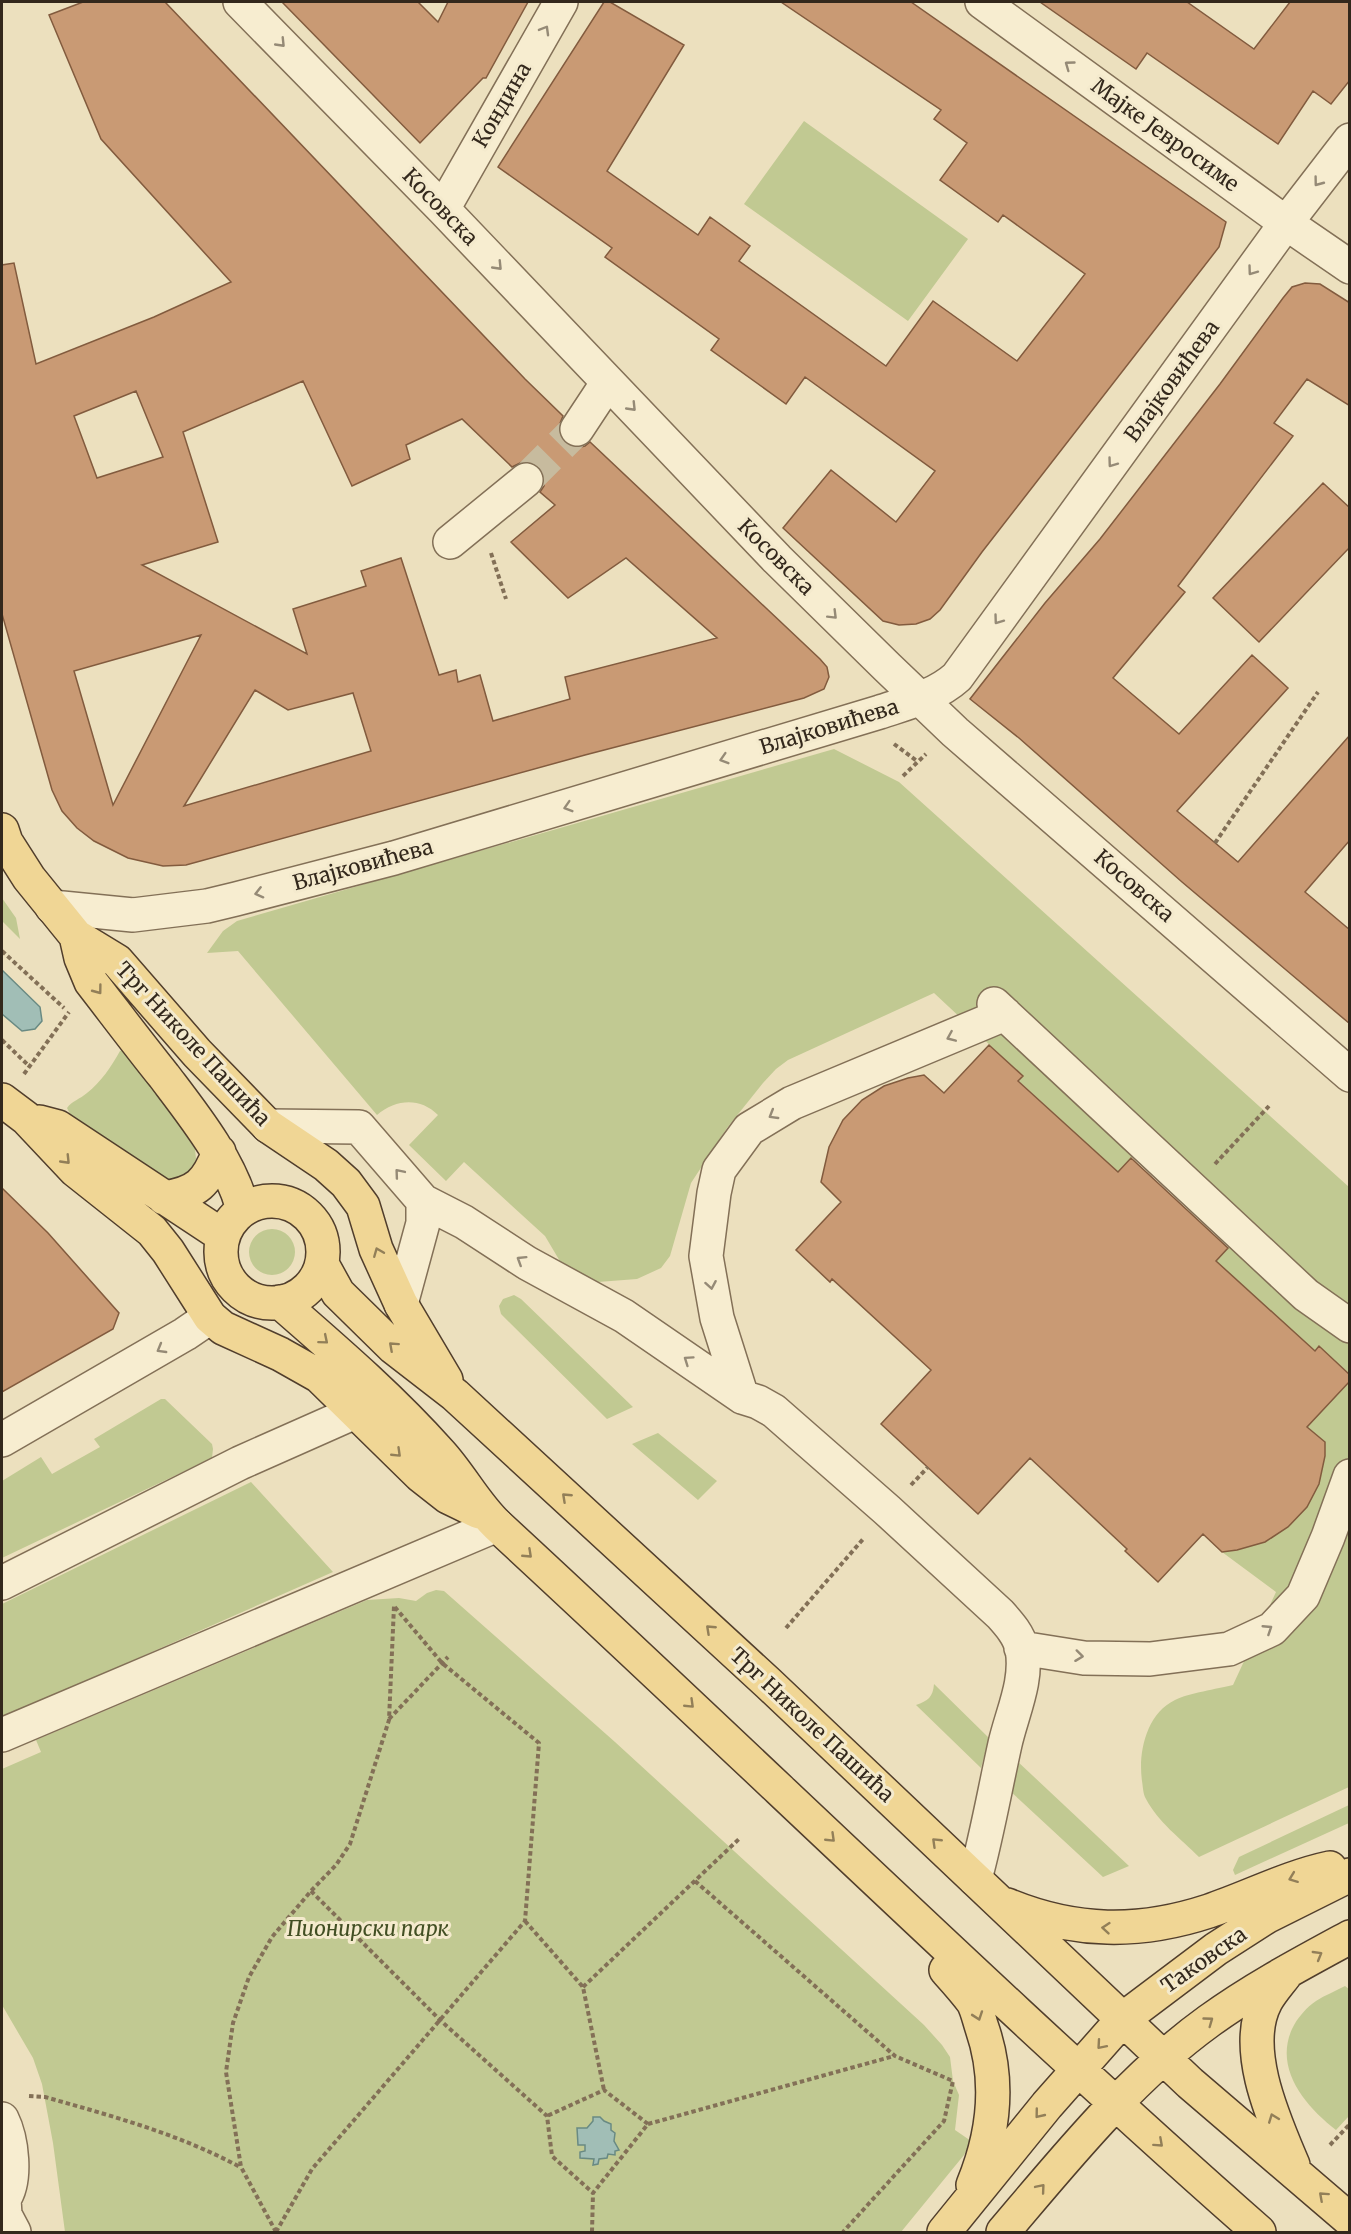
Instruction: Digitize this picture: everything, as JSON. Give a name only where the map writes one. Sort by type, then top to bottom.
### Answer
[{"type":"main road","name":"Трг Николе Пашића","points":[[2,830],[16,858],[52,908],[76,936],[117,961],[197,1053],[268,1126],[326,1165],[346,1183],[363,1206],[376,1248],[401,1304],[455,1395]]},
{"type":"main road","name":"Трг Николе Пашића","points":[[76,936],[81,958],[91,982],[219,1152],[240,1196],[243,1209],[257,1203],[273,1201],[288,1203],[302,1210],[313,1220],[321,1234],[324,1249],[322,1264],[338,1293],[393,1347],[455,1395],[768,1683],[1164,2059],[1350,2220]]},
{"type":"main road","points":[[16,1098],[223,1236]]},
{"type":"main road","points":[[16,1098],[75,1170],[152,1231],[178,1265],[210,1317],[230,1332],[280,1354],[319,1376],[420,1475],[448,1497],[491,1520]]},
{"type":"main road","points":[[164,1198],[194,1190],[211,1173],[219,1152]]},
{"type":"main road","points":[[243,1209],[231,1220],[223,1236],[220,1253],[224,1270],[232,1285],[246,1296],[262,1302],[280,1302],[291,1299],[306,1290],[318,1276],[322,1264]]},
{"type":"main road","points":[[280,1302],[356,1368],[441,1454],[491,1520],[648,1664],[1078,2070],[1259,2232]]},
{"type":"main road","points":[[987,1890],[1026,1913],[1063,1923],[1119,1929],[1173,1922],[1304,1874],[1350,1865]]},
{"type":"main road","name":"Таковска","points":[[944,2232],[1047,2104],[1123,2019],[1216,1949],[1266,1917],[1350,1875]]},
{"type":"main road","points":[[929,1931],[933,1955],[974,2004],[988,2044],[993,2077],[994,2102],[983,2162],[964,2207]]},
{"type":"main road","points":[[1003,2232],[1115,2104],[1164,2059],[1208,2022],[1350,1937]]},
{"type":"main road","points":[[1287,1973],[1266,2002],[1258,2030],[1262,2081],[1270,2112],[1296,2172]]},
{"type":"street","name":"Косовска","points":[[240,2],[443,209],[777,559],[955,732],[1350,1075]]},
{"type":"street","name":"Кондина","points":[[443,209],[561,2]]},
{"type":"street","name":"Мајке Јевросиме","points":[[982,2],[1286,224],[1350,267]]},
{"type":"street","name":"Влајковићева","points":[[52,908],[133,915],[207,906],[236,899],[405,855],[858,719],[920,698],[947,686],[957,677],[1286,224],[1350,140]]},
{"type":"street","points":[[577,429],[608,382]]},
{"type":"street","points":[[450,542],[526,480]]},
{"type":"street","points":[[742,1397],[717,1318],[706,1256],[719,1170],[749,1129],[792,1103],[1000,1009],[1306,1295],[1350,1326]]},
{"type":"street","points":[[268,1126],[359,1127],[423,1201],[464,1222],[527,1263],[624,1316],[742,1397],[758,1402],[774,1411],[887,1510],[1000,1614],[1014,1630],[1022,1648],[1023,1668],[1021,1688],[1009,1725],[987,1890]]},
{"type":"street","points":[[401,1304],[423,1223],[423,1201]]},
{"type":"street","points":[[2,1440],[185,1334],[210,1317]]},
{"type":"street","points":[[2,1583],[240,1463],[355,1412]]},
{"type":"street","points":[[2,1457],[37,1438],[46,1416]]},
{"type":"street","points":[[1022,1648],[1084,1658],[1150,1659],[1228,1649],[1272,1629],[1303,1596],[1350,1476]]},
{"type":"street","points":[[2,1735],[491,1520]]},
{"type":"street","points":[[5,2212],[12,2179],[8,2133],[12,2108]]},
{"type":"path","points":[[479,518],[506,599]]},
{"type":"path","points":[[1215,843],[1318,692]]},
{"type":"path","points":[[889,740],[917,761],[903,776]]},
{"type":"path","points":[[2,951],[69,1013]]},
{"type":"path","points":[[16,1098],[29,1066],[75,1004]]},
{"type":"path","points":[[2,1040],[29,1066]]},
{"type":"path","points":[[1192,1189],[1269,1106]]},
{"type":"path","points":[[786,1628],[858,1547]]},
{"type":"path","points":[[394,1605],[442,1663],[538,1743],[525,1922],[312,2169],[276,2232],[241,2167],[226,2072],[233,2022],[249,1977],[272,1937],[336,1864],[350,1844],[389,1720],[394,1605]]},
{"type":"path","points":[[389,1720],[448,1657]]},
{"type":"path","points":[[583,1987],[740,1838]]},
{"type":"path","points":[[695,1881],[895,2056],[953,2081],[944,2121],[843,2232]]},
{"type":"path","points":[[310,1891],[440,2020],[547,2116],[552,2156],[593,2193]]},
{"type":"path","points":[[525,1922],[583,1987],[604,2090],[648,2124]]},
{"type":"path","points":[[592,2232],[593,2193],[648,2124],[895,2056]]},
{"type":"path","points":[[547,2116],[604,2090]]},
{"type":"path","points":[[12,2108],[45,2097],[144,2126],[189,2142],[241,2167]]},
{"type":"path","points":[[1330,2145],[1350,2124]]},
{"type":"green space","points":[[804,121],[968,239],[908,321],[744,204]]},
{"type":"green space","points":[[834,749],[899,782],[1349,1187],[1349,1375],[1318,1347],[1314,1351],[1216,1261],[1230,1245],[1133,1156],[1118,1172],[1019,1081],[1023,1076],[934,993],[788,1060],[776,1069],[727,1128],[691,1183],[670,1256],[661,1268],[637,1279],[598,1282],[580,1277],[564,1268],[545,1236],[464,1162],[446,1181],[409,1145],[438,1115],[431,1109],[408,1102],[392,1106],[377,1115],[238,951],[207,953],[223,931],[237,921]]},
{"type":"green space","points":[[2,898],[16,918],[20,939],[2,921]]},
{"type":"green space","points":[[120,1051],[131,1051],[195,1149],[196,1159],[190,1174],[174,1182],[155,1173],[70,1114],[67,1108],[97,1084]]},
{"type":"green space","points":[[272,1229],[281,1230],[288,1236],[294,1243],[294,1261],[288,1268],[281,1274],[272,1275],[263,1274],[256,1268],[250,1261],[249,1252],[250,1243],[256,1236],[263,1230]]},
{"type":"green space","points":[[514,1295],[521,1299],[633,1407],[607,1419],[501,1314],[499,1306],[503,1299]]},
{"type":"green space","points":[[1349,1381],[1349,1787],[1199,1857],[1163,1823],[1145,1797],[1141,1758],[1146,1735],[1157,1715],[1175,1700],[1233,1685],[1276,1592],[1222,1552],[1265,1542],[1319,1484],[1325,1456],[1325,1442],[1304,1424]]},
{"type":"green space","points":[[161,1399],[165,1399],[212,1444],[212,1458],[2,1558],[2,1481],[41,1457],[52,1474],[100,1447],[94,1439]]},
{"type":"green space","points":[[658,1433],[717,1481],[698,1500],[632,1444]]},
{"type":"green space","points":[[251,1482],[333,1572],[2,1718],[2,1604]]},
{"type":"green space","name":"Пионирски парк","points":[[436,1590],[444,1591],[615,1742],[924,2025],[942,2045],[950,2057],[953,2081],[959,2095],[955,2130],[971,2141],[964,2155],[901,2232],[65,2232],[53,2143],[42,2084],[33,2058],[2,2005],[2,1769],[41,1752],[36,1740],[367,1600],[399,1598],[416,1601]]},
{"type":"green space","points":[[934,1684],[989,1738],[981,1768],[916,1705],[929,1698]]},
{"type":"green space","points":[[1016,1760],[1129,1866],[1103,1877],[1009,1790]]},
{"type":"green space","points":[[1349,1805],[1349,1823],[1235,1875],[1233,1870],[1239,1857]]},
{"type":"green space","points":[[1345,1986],[1350,1990],[1349,2116],[1336,2130],[1314,2110],[1296,2086],[1287,2058],[1287,2044],[1299,2017],[1313,2003]]},
{"type":"water","points":[[2,970],[40,1007],[42,1021],[35,1029],[22,1031],[2,1014]]},
{"type":"water","points":[[593,2117],[600,2117],[611,2124],[611,2130],[615,2133],[614,2141],[619,2150],[615,2151],[615,2155],[608,2154],[607,2158],[599,2159],[598,2164],[593,2165],[594,2159],[580,2158],[580,2152],[585,2151],[585,2145],[578,2145],[577,2128],[587,2128],[593,2121]]},
{"type":"building","points":[[83,2],[165,2],[563,416],[558,428],[560,437],[566,444],[576,448],[590,442],[820,659],[827,667],[829,677],[824,689],[804,698],[585,755],[186,865],[163,866],[128,858],[94,841],[77,828],[62,811],[52,790],[2,614],[2,265],[14,263],[36,364],[154,317],[231,282],[101,139],[49,15]],"holes":[[[303,381],[352,486],[410,459],[406,445],[462,419],[512,467],[524,461],[533,463],[541,469],[545,478],[540,492],[555,505],[511,542],[568,598],[626,558],[717,638],[565,677],[570,699],[493,721],[480,675],[458,682],[456,670],[439,675],[401,558],[361,571],[366,586],[293,609],[307,654],[142,565],[218,542],[183,432]],[[136,391],[163,457],[97,478],[74,416]],[[201,635],[113,805],[74,671]],[[255,690],[288,710],[353,693],[371,751],[184,806]]]},
{"type":"building","points":[[282,2],[418,2],[438,22],[448,2],[528,2],[486,78],[483,78],[420,143]]},
{"type":"building","points":[[604,2],[610,2],[684,45],[607,171],[698,235],[710,217],[750,246],[739,261],[886,366],[933,301],[1017,361],[1085,274],[1003,215],[998,222],[940,180],[967,143],[934,119],[941,110],[781,2],[911,2],[1226,222],[1219,247],[982,552],[940,610],[930,619],[916,624],[899,625],[883,621],[783,528],[831,470],[896,522],[935,471],[805,377],[786,404],[711,350],[719,339],[605,257],[612,248],[498,167]]},
{"type":"building","points":[[1040,2],[1187,2],[1254,49],[1290,2],[1350,2],[1350,80],[1331,104],[1313,91],[1278,144],[1147,53],[1136,69]]},
{"type":"building","points":[[1305,283],[1320,284],[1350,303],[1350,406],[1307,379],[1274,423],[1293,436],[1178,586],[1185,592],[1113,678],[1179,734],[1252,655],[1288,688],[1177,811],[1238,862],[1350,735],[1350,840],[1305,892],[1350,930],[1350,1024],[1182,882],[1019,738],[970,699],[1045,603],[1100,539],[1220,384],[1283,298],[1292,287]]},
{"type":"building","points":[[1323,483],[1350,508],[1350,547],[1259,642],[1213,598]]},
{"type":"building","points":[[989,1045],[1023,1076],[1018,1081],[1118,1172],[1131,1158],[1228,1248],[1216,1261],[1315,1351],[1319,1346],[1350,1375],[1350,1381],[1307,1427],[1325,1442],[1325,1456],[1319,1484],[1307,1507],[1288,1527],[1265,1542],[1222,1552],[1203,1534],[1158,1582],[1125,1551],[1127,1549],[1030,1458],[978,1514],[881,1424],[931,1370],[832,1279],[830,1282],[796,1250],[841,1202],[821,1182],[829,1147],[843,1120],[862,1100],[884,1086],[908,1078],[924,1075],[944,1093]]},
{"type":"building","points":[[2,1188],[48,1233],[119,1313],[113,1329],[2,1392]]},
{"type":"tunnel","points":[[526,480],[577,429]]}]
